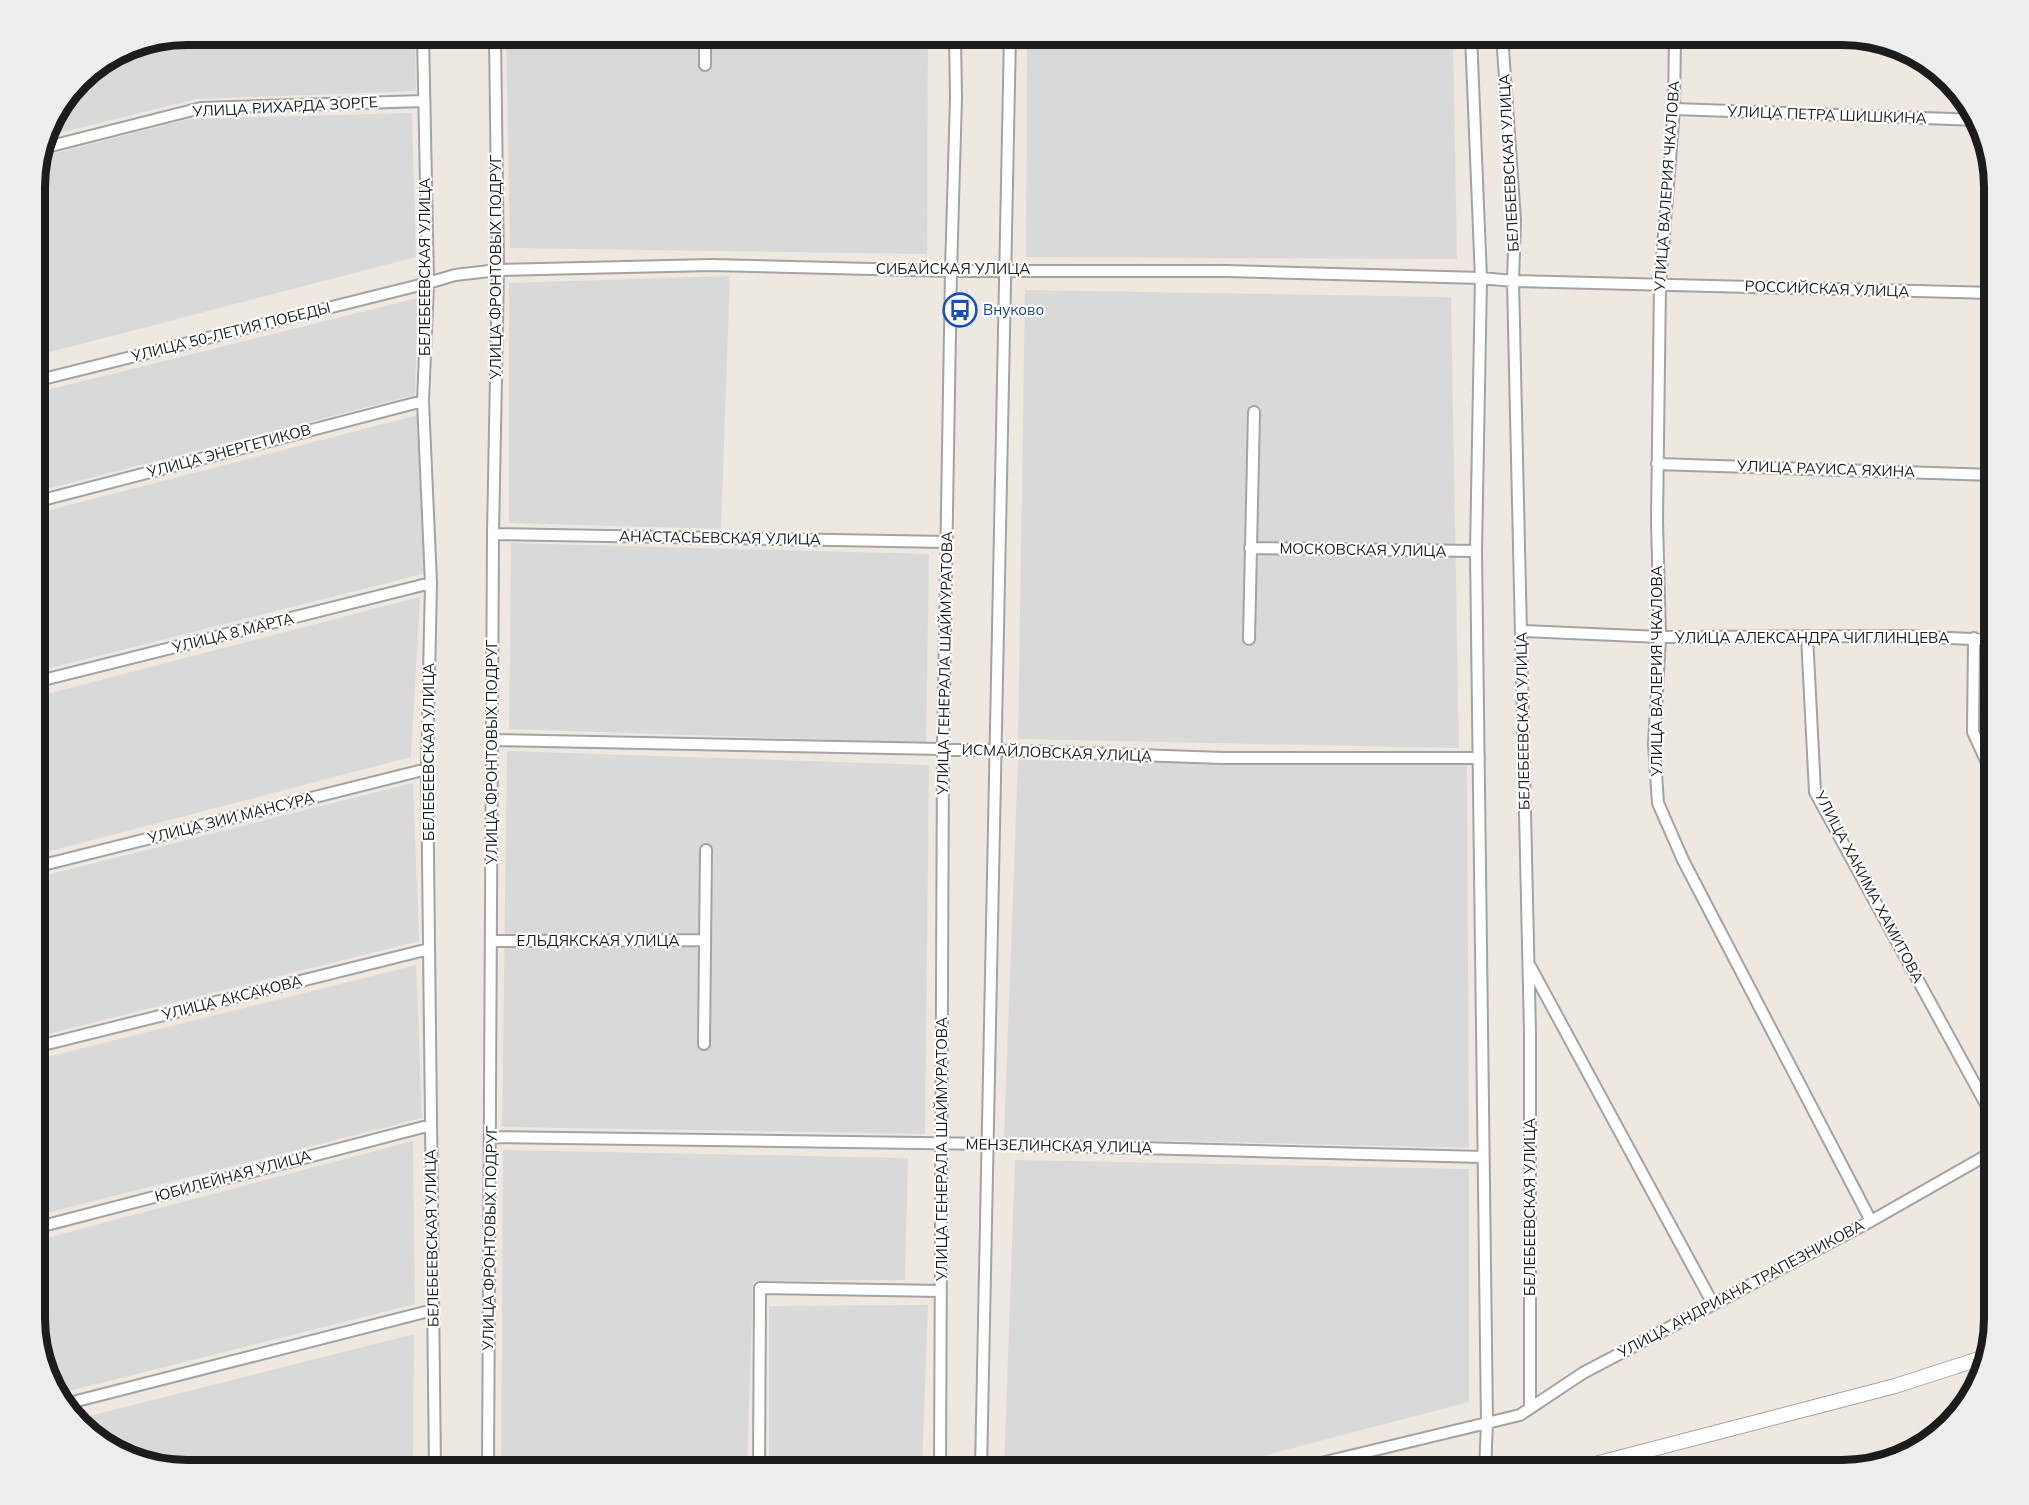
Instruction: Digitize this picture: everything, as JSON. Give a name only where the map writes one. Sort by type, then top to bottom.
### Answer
[{"type":"street","name":"БЕЛЕБЕЕВСКАЯ УЛИЦА","points":[[423,45],[428,283],[423,401],[431,583],[427,769],[435,1460]]},
{"type":"street","name":"УЛИЦА ФРОНТОВЫХ ПОДРУГ","points":[[488,1460],[493,534],[498,270],[495,45]]},
{"type":"street","points":[[705,45],[705,65]]},
{"type":"street","name":"УЛИЦА ГЕНЕРАЛА ШАЙМУРАТОВА","points":[[940,1460],[943,750],[955,45]]},
{"type":"street","points":[[981,1460],[1010,45]]},
{"type":"street","points":[[1471,45],[1480,278],[1476,551],[1487,1423],[1485,1460]]},
{"type":"street","name":"БЕЛЕБЕЕВСКАЯ УЛИЦА","points":[[1503,45],[1515,220],[1513,281],[1528,963],[1530,1408]]},
{"type":"street","name":"УЛИЦА ВАЛЕРИЯ ЧКАЛОВА","points":[[1675,45],[1674,109],[1660,284],[1656,521],[1660,637],[1654,744],[1658,803],[1683,860],[1871,1221]]},
{"type":"street","name":"УЛИЦА РИХАРДА ЗОРГЕ","points":[[51,146],[201,108],[424,101]]},
{"type":"street","name":"УЛИЦА ПЕТРА ШИШКИНА","points":[[1674,109],[1966,120]]},
{"type":"street","name":"СИБАЙСКАЯ УЛИЦА","points":[[428,283],[455,274],[498,270],[711,265],[951,271],[1004,269],[1226,271],[1480,278],[1513,281]]},
{"type":"street","name":"РОССИЙСКАЯ УЛИЦА","points":[[1513,281],[1984,293]]},
{"type":"street","name":"УЛИЦА 50-ЛЕТИЯ ПОБЕДЫ","points":[[45,379],[428,283]]},
{"type":"street","name":"УЛИЦА ЭНЕРГЕТИКОВ","points":[[45,499],[423,401]]},
{"type":"street","points":[[1249,639],[1254,412]]},
{"type":"street","name":"УЛИЦА РАУИСА ЯХИНА","points":[[1657,464],[1984,475]]},
{"type":"street","name":"АНАСТАСЬЕВСКАЯ УЛИЦА","points":[[493,534],[947,542]]},
{"type":"street","name":"МОСКОВСКАЯ УЛИЦА","points":[[1250,548],[1476,551]]},
{"type":"street","name":"УЛИЦА 8 МАРТА","points":[[45,680],[431,583]]},
{"type":"street","name":"УЛИЦА АЛЕКСАНДРА ЧИГЛИНЦЕВА","points":[[1522,631],[1660,637],[1905,636],[1984,639]]},
{"type":"street","name":"УЛИЦА ХАКИМА ХАМИТОВА","points":[[1807,636],[1815,792],[1984,1099]]},
{"type":"street","points":[[1974,638],[1972,732],[1984,756]]},
{"type":"street","name":"ИСМАЙЛОВСКАЯ УЛИЦА","points":[[492,740],[994,750],[1223,758],[1479,758]]},
{"type":"street","name":"УЛИЦА ЗИИ МАНСУРА","points":[[45,864],[427,769]]},
{"type":"street","points":[[704,1044],[706,850]]},
{"type":"street","name":"ЕЛЬДЯКСКАЯ УЛИЦА","points":[[492,941],[704,940]]},
{"type":"street","name":"УЛИЦА АКСАКОВА","points":[[45,1045],[429,949]]},
{"type":"street","points":[[1528,963],[1713,1304]]},
{"type":"street","name":"ЮБИЛЕЙНАЯ УЛИЦА","points":[[45,1225],[431,1125]]},
{"type":"street","name":"МЕНЗЕЛИНСКАЯ УЛИЦА","points":[[491,1137],[989,1144],[1483,1157]]},
{"type":"street","name":"УЛИЦА АНДРИАНА ТРАПЕЗНИКОВА","points":[[1333,1460],[1520,1415],[1583,1373],[1871,1221],[1984,1157]]},
{"type":"street","name":"УЛИЦА ГЕНЕРАЛА ШАЙМУРАТОВА","points":[[759,1460],[760,1288],[941,1291]]},
{"type":"street","points":[[72,1402],[433,1310]]},
{"type":"street","points":[[1610,1460],[1895,1386],[1977,1359]]},
{"type":"shaded area","points":[[186,45],[415,45],[416,91],[197,99],[55,134],[74,100],[93,80],[116,64],[150,50]]},
{"type":"shaded area","points":[[506,45],[928,45],[927,254],[510,248]]},
{"type":"shaded area","points":[[1027,45],[1453,45],[1457,259],[1026,257]]},
{"type":"shaded area","points":[[412,113],[416,257],[45,353],[45,177],[49,155],[189,119]]},
{"type":"shaded area","points":[[730,276],[721,529],[509,523],[509,283]]},
{"type":"shaded area","points":[[1025,290],[1451,297],[1459,748],[1018,739]]},
{"type":"shaded area","points":[[418,298],[415,395],[45,489],[45,391]]},
{"type":"shaded area","points":[[418,415],[426,573],[45,669],[45,511]]},
{"type":"shaded area","points":[[511,543],[929,554],[926,743],[509,729]]},
{"type":"shaded area","points":[[420,597],[411,757],[45,852],[45,694]]},
{"type":"shaded area","points":[[507,751],[929,765],[925,1134],[502,1127]]},
{"type":"shaded area","points":[[1018,760],[1467,765],[1469,1148],[1004,1137]]},
{"type":"shaded area","points":[[413,783],[419,941],[45,1034],[45,875]]},
{"type":"shaded area","points":[[416,965],[422,1118],[45,1213],[45,1058]]},
{"type":"shaded area","points":[[413,1141],[415,1304],[66,1392],[50,1355],[45,1328],[45,1238]]},
{"type":"shaded area","points":[[503,1150],[908,1158],[905,1280],[753,1281],[747,1460],[501,1460]]},
{"type":"shaded area","points":[[1015,1160],[1469,1169],[1469,1402],[1247,1460],[1004,1460]]},
{"type":"shaded area","points":[[928,1305],[922,1460],[769,1460],[769,1306]]},
{"type":"shaded area","points":[[414,1334],[413,1460],[177,1460],[141,1452],[124,1445],[100,1431],[85,1417]]},
{"type":"place","name":"Внуково","points":[[960,310]]}]
